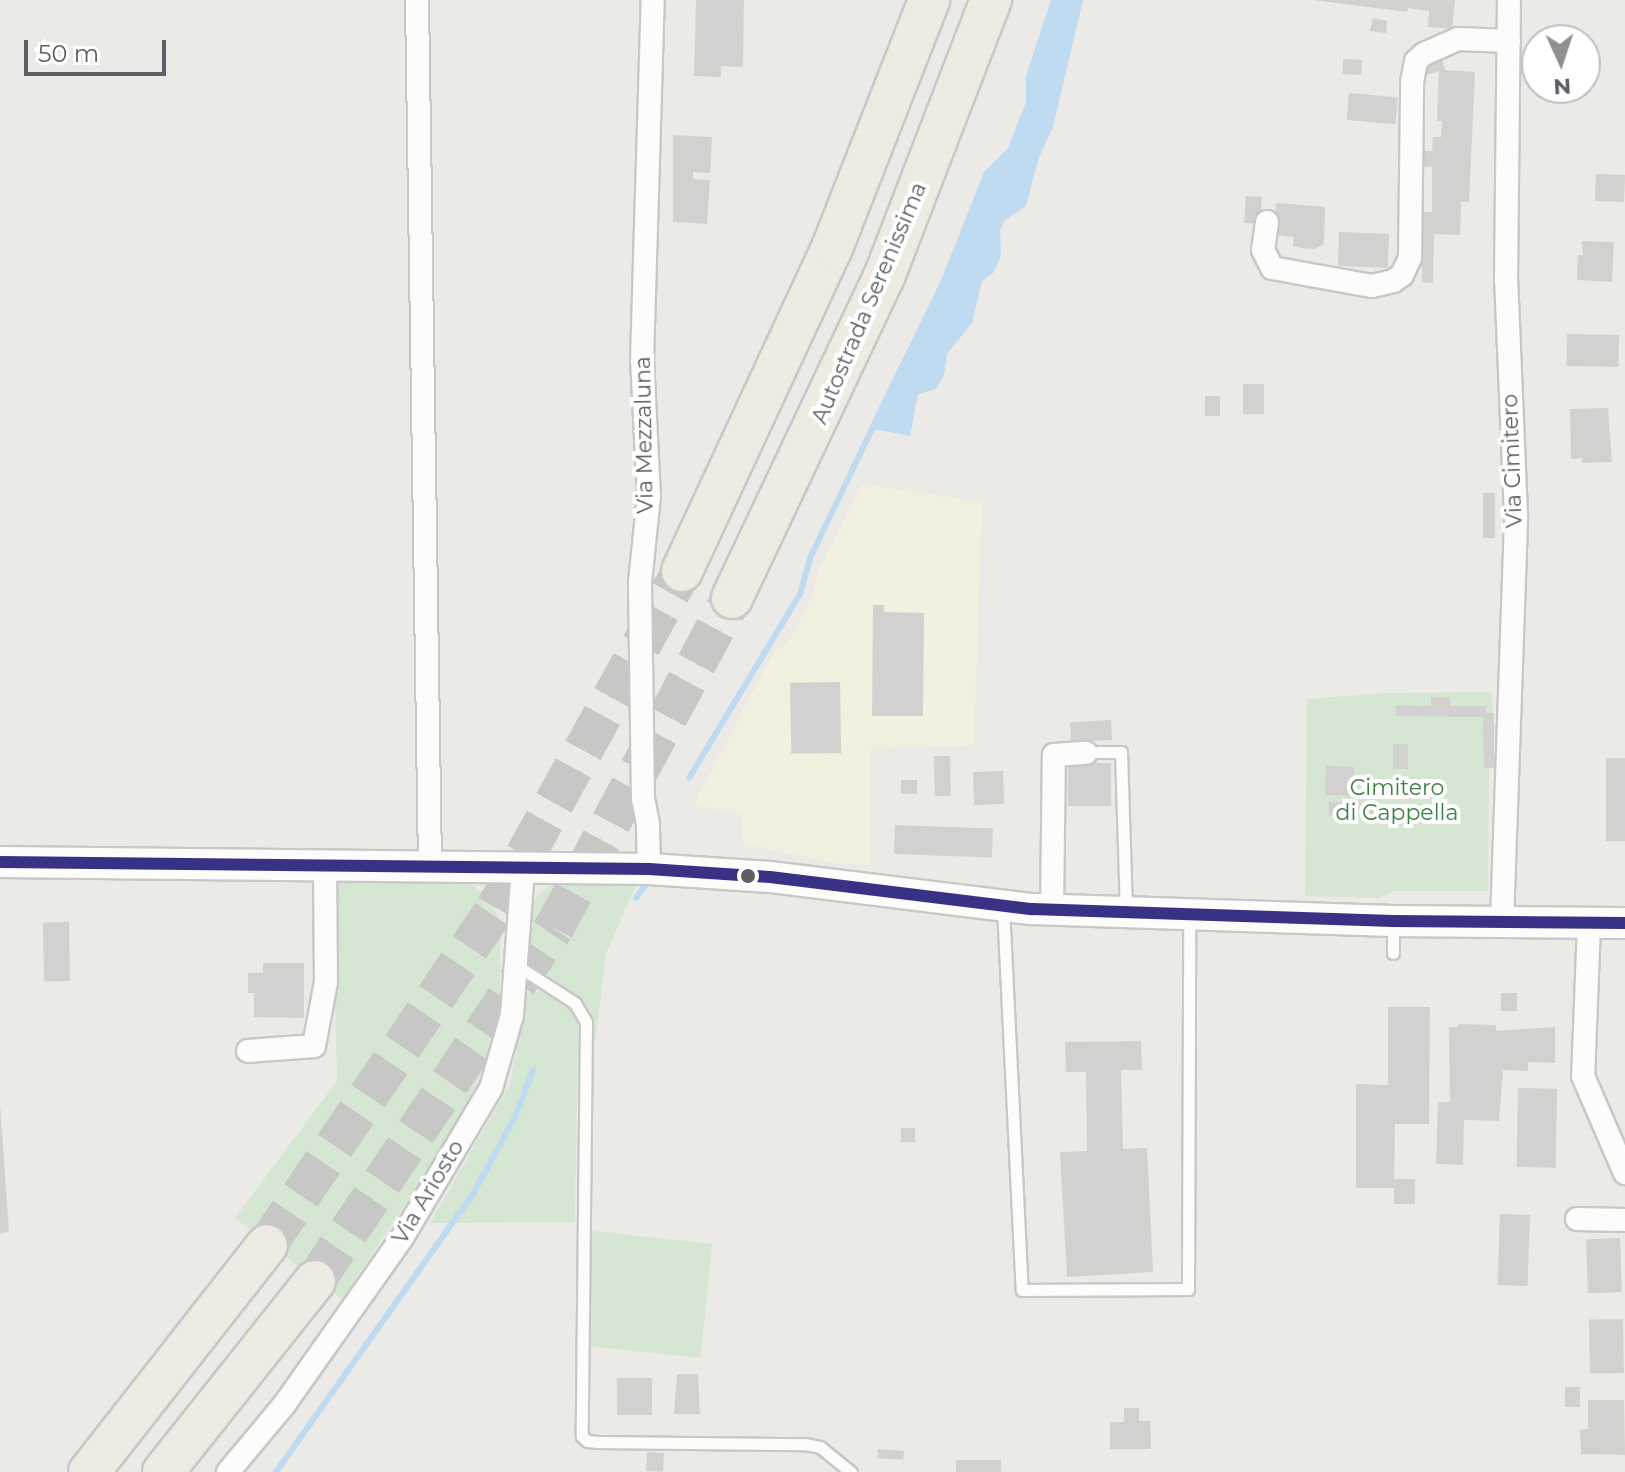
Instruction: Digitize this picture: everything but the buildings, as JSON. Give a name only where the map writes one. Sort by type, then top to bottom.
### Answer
[{"type":"highway","points":[[682,571],[832,248],[929,0]]},
{"type":"highway","name":"Autostrada Serenissima","points":[[732,598],[884,277],[991,0]]},
{"type":"highway","points":[[89,1472],[267,1245]]},
{"type":"highway","points":[[163,1472],[315,1281]]},
{"type":"main road","points":[[0,862],[649,869],[770,877],[1052,910],[1393,921],[1625,923]]},
{"type":"street","points":[[417,0],[430,868]]},
{"type":"street","name":"Via Mezzaluna","points":[[649,869],[648,824],[643,799],[640,582],[649,497],[642,361],[653,0]]},
{"type":"street","name":"Via Cimitero","points":[[1502,922],[1502,832],[1516,515],[1506,281],[1509,0]]},
{"type":"street","points":[[1267,222],[1263,250],[1272,268],[1372,286],[1393,281],[1402,275],[1410,258],[1412,82],[1416,61],[1424,54],[1458,39],[1509,41]]},
{"type":"street","points":[[1052,910],[1054,755],[1091,752]]},
{"type":"street","points":[[248,1051],[314,1046],[326,982],[325,866]]},
{"type":"street","name":"Via Ariosto","points":[[228,1472],[284,1405],[402,1238],[491,1088],[512,1015],[523,869]]},
{"type":"street","points":[[1589,923],[1583,1076],[1625,1173]]},
{"type":"street","points":[[1577,1219],[1625,1220]]},
{"type":"lane","points":[[1091,752],[1121,752],[1126,914]]},
{"type":"lane","points":[[1003,906],[1022,1290],[1188,1289],[1189,915]]},
{"type":"lane","points":[[1393,921],[1393,953]]},
{"type":"lane","points":[[516,965],[575,1003],[586,1022],[582,1436],[587,1441],[598,1442],[805,1444],[820,1447],[851,1472]]},
{"type":"shaded area","points":[[863,484],[982,502],[974,745],[870,749],[871,865],[839,864],[743,844],[742,815],[694,804],[774,652],[788,643],[813,594],[819,570]]},
{"type":"green space","name":"Cimitero di Cappella","points":[[1492,692],[1494,768],[1489,769],[1488,891],[1394,891],[1379,898],[1305,896],[1307,699],[1385,693]]},
{"type":"green space","points":[[332,880],[467,882],[487,895],[500,920],[500,992],[485,1064],[453,1133],[342,1299],[235,1218],[337,1081]]},
{"type":"green space","points":[[565,880],[638,881],[606,953],[595,1043],[582,1003],[566,987],[527,961],[528,924],[534,900],[548,886]]},
{"type":"green space","points":[[548,991],[578,1016],[575,1222],[430,1223],[510,1084],[527,993]]},
{"type":"green space","points":[[591,1231],[712,1244],[700,1358],[579,1345]]},
{"type":"water","points":[[1051,0],[1083,0],[1053,127],[1039,157],[1026,206],[1005,220],[1000,230],[1001,256],[993,273],[982,281],[972,323],[947,354],[944,376],[936,389],[918,394],[910,436],[869,428],[942,278],[984,172],[1008,148],[1026,102],[1026,76]]},
{"type":"waterway","points":[[689,778],[800,594],[810,558],[876,421]]},
{"type":"waterway","points":[[636,898],[646,884]]},
{"type":"waterway","points":[[276,1472],[473,1194],[515,1117],[533,1070]]},
{"type":"tunnel","points":[[267,1245],[496,908],[682,571]]},
{"type":"tunnel","points":[[315,1281],[554,928],[732,598]]},
{"type":"transit line","points":[[0,862],[649,869],[770,877],[1032,909],[1393,921],[1625,923]]}]
